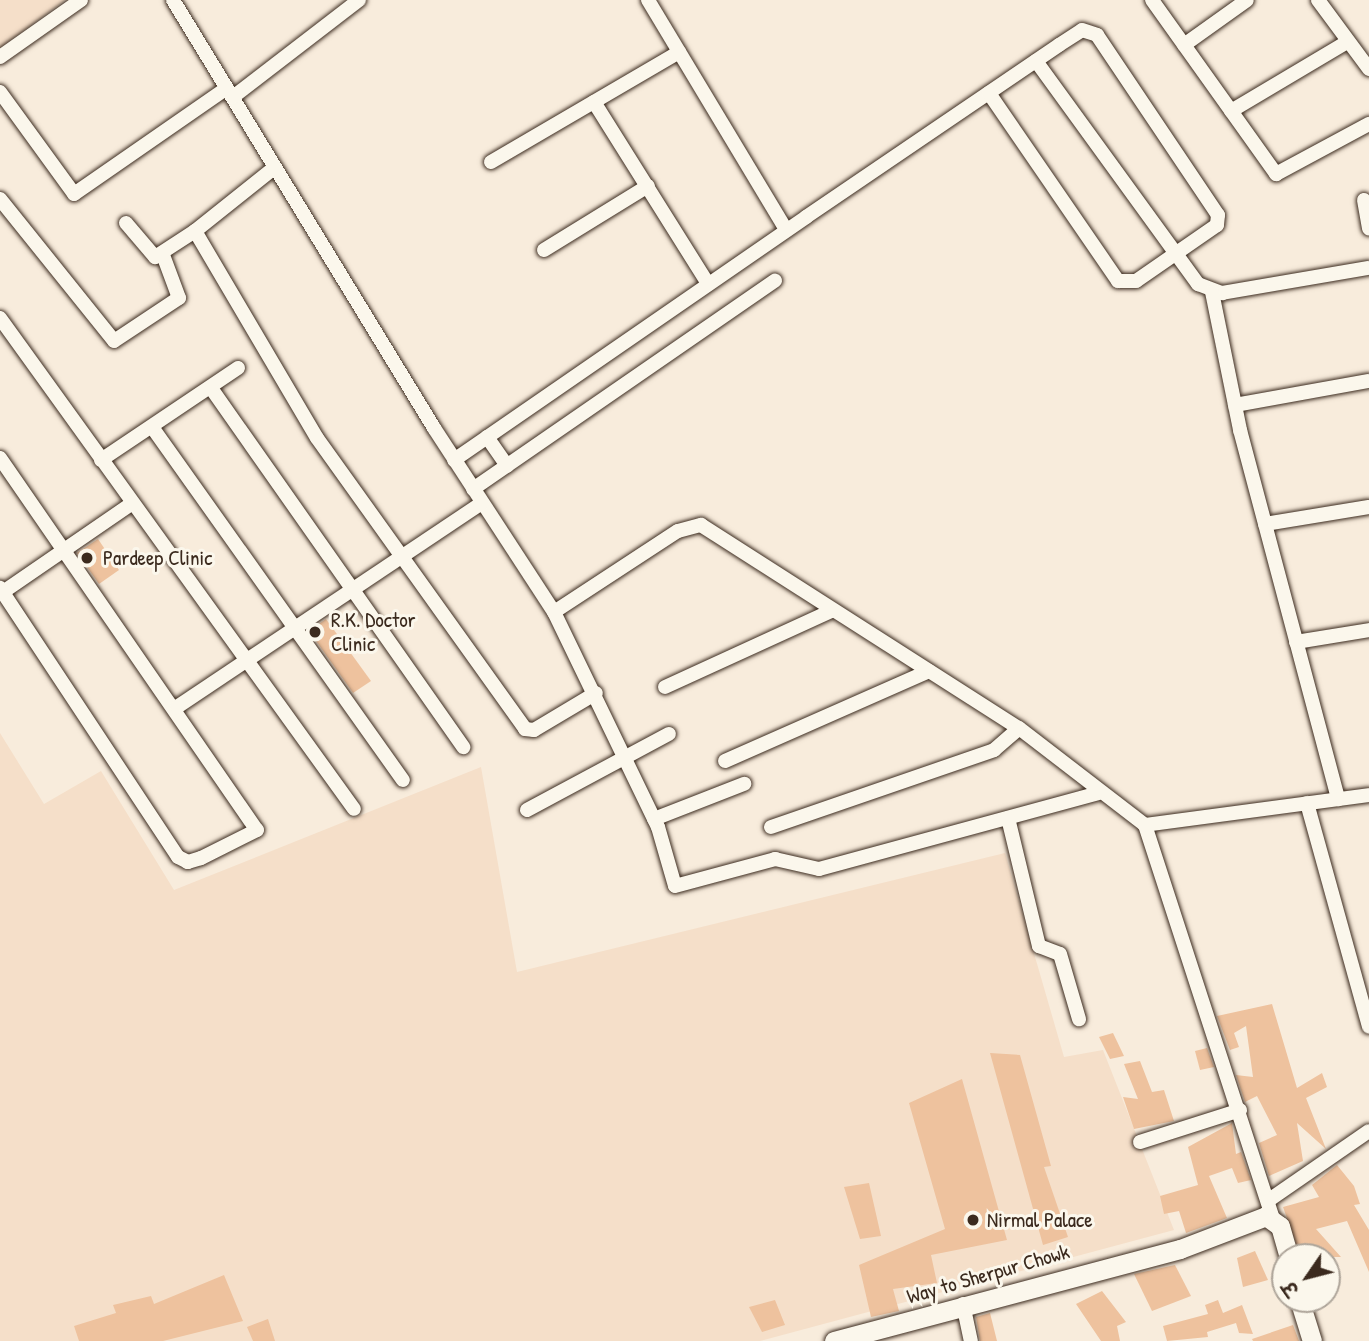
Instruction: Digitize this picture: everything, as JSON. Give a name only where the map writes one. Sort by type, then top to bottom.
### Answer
[{"type":"street","points":[[0,57],[81,0]]},
{"type":"street","points":[[173,0],[454,460],[554,612],[596,693],[654,819],[675,886],[775,859],[819,869],[1098,793]]},
{"type":"street","points":[[0,92],[75,194],[230,93],[340,5],[359,0]]},
{"type":"street","points":[[648,0],[786,230]]},
{"type":"street","points":[[1152,0],[1268,167],[1281,174],[1369,124]]},
{"type":"street","points":[[1184,45],[1247,0]]},
{"type":"street","points":[[1318,0],[1369,69]]},
{"type":"street","points":[[454,460],[786,230],[1082,30],[1097,35],[1217,215],[1214,230],[1136,281],[1118,281],[989,93]]},
{"type":"street","points":[[1231,111],[1347,42]]},
{"type":"street","points":[[491,162],[679,52]]},
{"type":"street","points":[[1036,61],[1174,257],[1212,292],[1235,405],[1338,799]]},
{"type":"street","points":[[594,102],[708,284]]},
{"type":"street","points":[[126,223],[150,254],[163,255],[274,168]]},
{"type":"street","points":[[544,250],[648,186]]},
{"type":"street","points":[[0,199],[114,341],[179,298],[163,255]]},
{"type":"street","points":[[1364,200],[1369,229]]},
{"type":"street","points":[[195,231],[323,448],[524,729],[534,730],[596,693]]},
{"type":"street","points":[[1212,292],[1369,268]]},
{"type":"street","points":[[473,489],[775,281]]},
{"type":"street","points":[[2,324],[354,809]]},
{"type":"street","points":[[101,460],[238,368]]},
{"type":"street","points":[[1235,405],[1369,381]]},
{"type":"street","points":[[211,388],[463,747]]},
{"type":"street","points":[[152,427],[292,628],[403,780]]},
{"type":"street","points":[[487,437],[507,466]]},
{"type":"street","points":[[0,458],[66,550],[177,707],[257,828],[188,862],[178,857],[1,590],[66,550],[131,505]]},
{"type":"street","points":[[177,707],[482,503]]},
{"type":"street","points":[[1265,524],[1369,507]]},
{"type":"street","points":[[554,612],[693,525],[710,530],[831,611],[1019,729],[1098,793],[1145,825],[1284,1243]]},
{"type":"street","points":[[665,687],[831,611]]},
{"type":"street","points":[[1296,642],[1369,629]]},
{"type":"street","points":[[725,761],[929,671]]},
{"type":"street","points":[[771,828],[994,750],[1019,729]]},
{"type":"street","points":[[527,810],[669,734]]},
{"type":"street","points":[[654,819],[744,784]]},
{"type":"street","points":[[1145,825],[1369,795]]},
{"type":"street","points":[[1307,803],[1369,1027]]},
{"type":"street","points":[[1008,818],[1039,946],[1060,954],[1079,1019]]},
{"type":"street","points":[[1140,1142],[1240,1110]]},
{"type":"street","points":[[1271,1209],[1369,1131]]},
{"type":"street","name":"Way to Sherpur Chowk","points":[[834,1341],[859,1338],[963,1304],[1180,1249],[1271,1209]]},
{"type":"street","points":[[963,1304],[971,1341]]},
{"type":"street","points":[[1303,1313],[1312,1341]]},
{"type":"shaded area","points":[[0,0],[65,0],[0,48]]},
{"type":"shaded area","points":[[0,733],[44,804],[101,771],[174,890],[481,767],[517,972],[1005,853],[1064,1057],[1103,1050],[1174,1230],[760,1341],[0,1341]]},
{"type":"building","points":[[98,539],[119,570],[99,584],[77,553]]},
{"type":"building","points":[[326,619],[371,681],[353,693],[309,631]]},
{"type":"building","points":[[1272,1004],[1297,1088],[1322,1073],[1327,1087],[1306,1098],[1326,1149],[1297,1123],[1303,1161],[1269,1176],[1259,1143],[1277,1135],[1257,1096],[1245,1102],[1236,1075],[1253,1077],[1246,1026],[1234,1033],[1239,1047],[1230,1050],[1217,1016]]},
{"type":"building","points":[[1113,1033],[1124,1056],[1110,1059],[1099,1037]]},
{"type":"building","points":[[1207,1048],[1214,1067],[1200,1070],[1195,1051]]},
{"type":"building","points":[[990,1053],[1020,1055],[1051,1166],[1044,1167],[1068,1237],[1043,1245]]},
{"type":"building","points":[[1140,1061],[1152,1092],[1164,1090],[1174,1121],[1134,1129],[1123,1097],[1138,1099],[1124,1064]]},
{"type":"building","points":[[962,1079],[1007,1240],[931,1255],[937,1283],[893,1289],[899,1311],[871,1317],[859,1265],[945,1229],[909,1103]]},
{"type":"building","points":[[1232,1123],[1236,1154],[1241,1152],[1251,1180],[1238,1183],[1232,1168],[1209,1176],[1227,1218],[1186,1233],[1179,1211],[1164,1214],[1160,1196],[1198,1185],[1188,1147]]},
{"type":"building","points":[[1337,1165],[1354,1186],[1360,1204],[1354,1205],[1369,1230],[1369,1272],[1347,1221],[1316,1229],[1328,1243],[1296,1243],[1283,1207],[1319,1197],[1312,1185]]},
{"type":"building","points":[[869,1183],[881,1236],[860,1239],[844,1187]]},
{"type":"building","points":[[1255,1251],[1268,1280],[1243,1287],[1237,1258]]},
{"type":"building","points":[[1175,1265],[1191,1296],[1152,1311],[1134,1274]]},
{"type":"building","points":[[224,1275],[243,1321],[163,1341],[79,1341],[74,1326],[116,1313],[113,1305],[151,1296],[154,1304]]},
{"type":"building","points":[[1102,1291],[1126,1322],[1117,1326],[1120,1341],[1101,1341],[1076,1304]]},
{"type":"building","points":[[775,1300],[785,1325],[762,1332],[749,1307]]},
{"type":"building","points":[[1218,1300],[1223,1313],[1242,1305],[1253,1334],[1239,1333],[1236,1323],[1207,1332],[1208,1337],[1167,1341],[1163,1326],[1208,1314],[1205,1305]]},
{"type":"building","points":[[990,1313],[997,1341],[980,1341],[976,1317]]},
{"type":"building","points":[[268,1319],[275,1341],[253,1341],[247,1327]]},
{"type":"building","points":[[1293,1325],[1299,1341],[1252,1339]]},
{"type":"place","name":"Pardeep Clinic","points":[[87,558]]},
{"type":"place","name":"R.K. Doctor Clinic","points":[[315,632]]},
{"type":"place","name":"Nirmal Palace","points":[[973,1220]]}]
